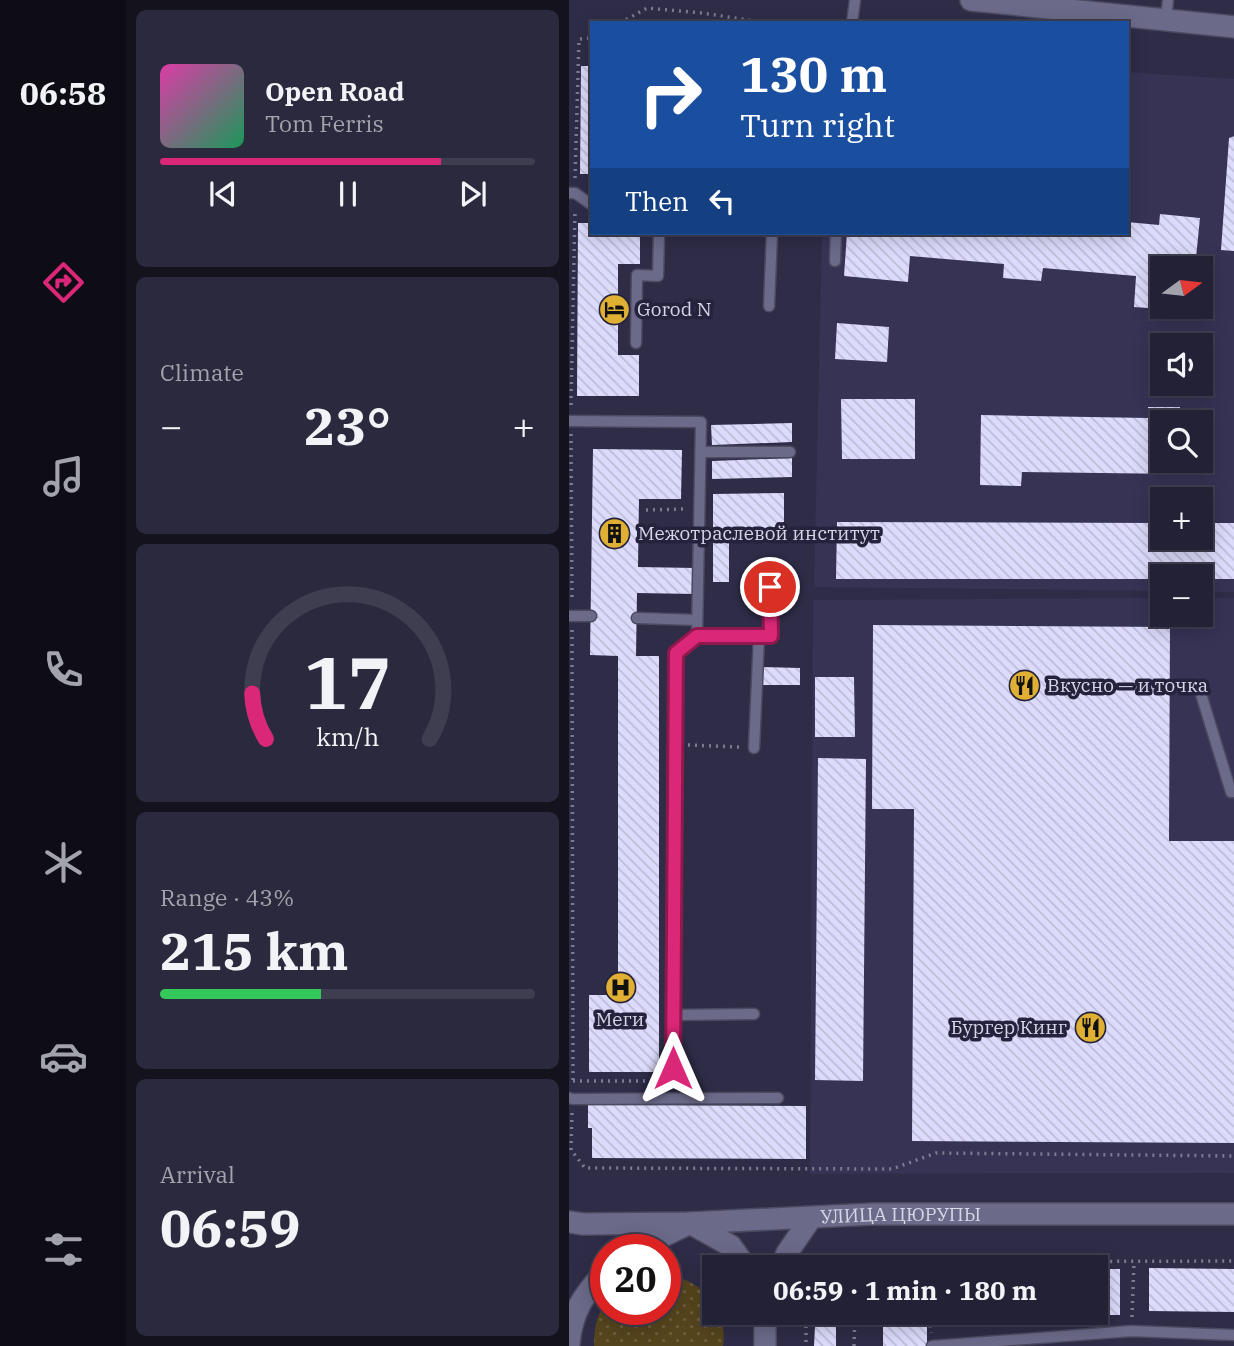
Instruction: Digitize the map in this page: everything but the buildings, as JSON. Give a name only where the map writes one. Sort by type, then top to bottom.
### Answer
[{"type":"main road","points":[[983,1],[1167,10],[1234,27]]},
{"type":"main road","name":"УЛИЦА ЦЮРУПЫ","points":[[569,1222],[690,1223],[873,1214],[1234,1214]]},
{"type":"main road","points":[[786,1255],[811,1218]]},
{"type":"main road","points":[[668,1234],[690,1223],[731,1246],[737,1255]]},
{"type":"main road","points":[[569,1344],[575,1312],[590,1288]]},
{"type":"main road","points":[[765,1325],[765,1346]]},
{"type":"lane","points":[[852,21],[855,0]]},
{"type":"lane","points":[[572,193],[590,204]]},
{"type":"lane","points":[[636,343],[637,275],[658,276],[659,235]]},
{"type":"lane","points":[[769,306],[772,235]]},
{"type":"lane","points":[[835,261],[836,235]]},
{"type":"lane","points":[[570,421],[701,422],[697,636]]},
{"type":"lane","points":[[701,452],[790,452]]},
{"type":"lane","points":[[673,1068],[676,653],[697,636],[771,636],[770,587]]},
{"type":"lane","points":[[570,616],[591,617]]},
{"type":"lane","points":[[637,618],[697,620]]},
{"type":"lane","points":[[754,748],[759,636]]},
{"type":"lane","points":[[1201,694],[1231,792],[1234,792]]},
{"type":"lane","points":[[673,1015],[754,1014]]},
{"type":"lane","points":[[571,1098],[778,1098]]},
{"type":"lane","points":[[932,1346],[1131,1331],[1234,1335]]},
{"type":"path","points":[[624,21],[647,8],[755,21]]},
{"type":"path","points":[[590,38],[579,39],[572,193],[571,1150],[585,1168],[883,1170],[936,1153],[1234,1156]]},
{"type":"path","points":[[647,510],[700,509]]},
{"type":"path","points":[[675,744],[754,748]]},
{"type":"path","points":[[573,1081],[669,1081],[673,1068]]},
{"type":"path","points":[[1108,1262],[1234,1261]]},
{"type":"path","points":[[1131,1331],[1134,1262]]},
{"type":"path","points":[[806,1325],[806,1346]]},
{"type":"path","points":[[854,1346],[855,1325]]},
{"type":"path","points":[[930,1325],[932,1346]]},
{"type":"shaded area","points":[[1129,72],[1234,79],[1234,592],[1213,592],[1213,564],[1150,564],[1150,591],[814,587],[822,235],[1129,235]]},
{"type":"shaded area","points":[[1150,598],[1150,627],[1213,627],[1213,598],[1234,598],[1234,1173],[810,1174],[813,600]]},
{"type":"shaded area","points":[[681,1278],[702,1290],[702,1325],[722,1325],[724,1333],[723,1346],[594,1346],[596,1325],[681,1325]]},
{"type":"place","name":"Gorod N","points":[[614,309]]},
{"type":"place","name":"Межотраслевой институт","points":[[615,533]]},
{"type":"place","name":"Вкусно — и точка","points":[[1024,685]]},
{"type":"place","name":"Меги","points":[[620,988]]},
{"type":"place","name":"Бургер Кинг","points":[[1090,1027]]},
{"type":"route","points":[[673,1068],[676,653],[697,636],[771,636],[770,587]]}]
